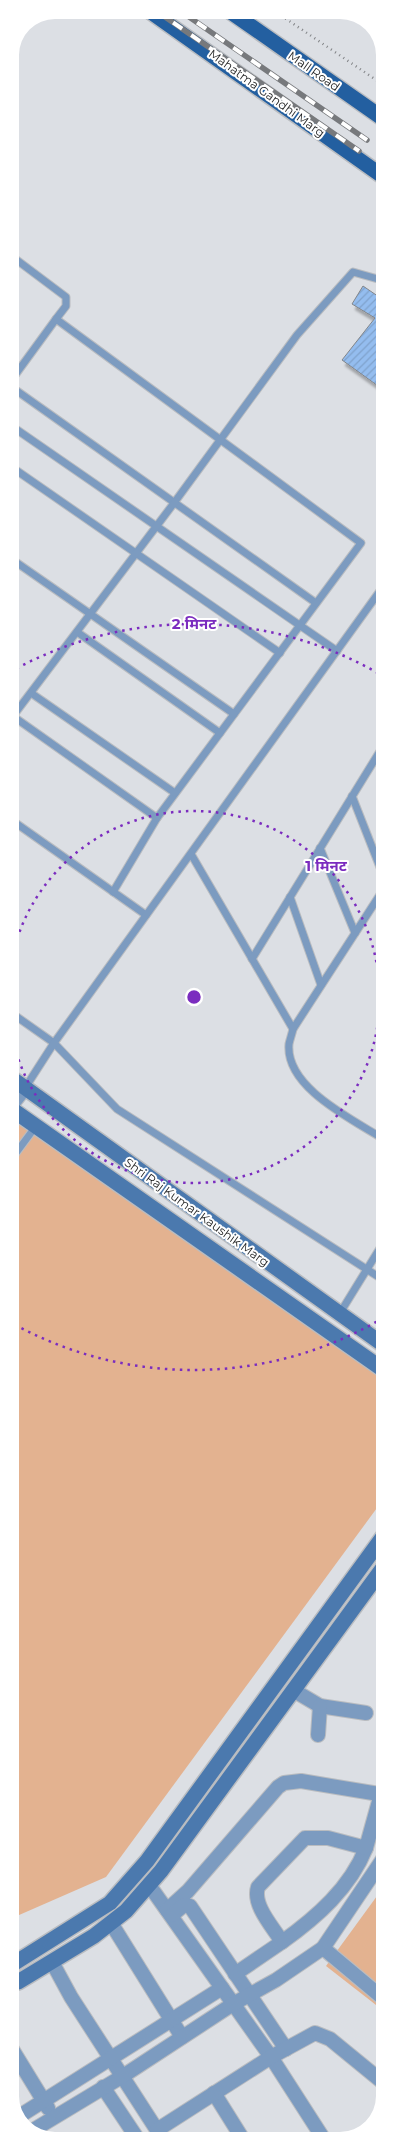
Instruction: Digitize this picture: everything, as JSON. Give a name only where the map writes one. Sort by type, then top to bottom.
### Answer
[{"type":"main road","name":"Mahatma Gandhi Marg","points":[[161,19],[376,172]]},
{"type":"main road","name":"Mall Road","points":[[241,19],[376,114]]},
{"type":"street","name":"Shri Raj Kumar Kaushik Marg","points":[[19,1084],[376,1340]]},
{"type":"street","points":[[19,1096],[25,1088]]},
{"type":"street","name":"Shri Raj Kumar Kaushik Marg","points":[[19,1114],[376,1366]]},
{"type":"street","points":[[19,1960],[106,1906],[147,1861],[376,1546]]},
{"type":"street","points":[[19,1981],[94,1936],[111,1923],[126,1911],[162,1871],[376,1577]]},
{"type":"street","points":[[293,1690],[320,1706],[366,1713]]},
{"type":"street","points":[[318,1735],[320,1706]]},
{"type":"street","points":[[169,1913],[278,1787],[284,1783],[301,1781],[376,1794]]},
{"type":"street","points":[[236,1974],[282,1942],[343,1889],[358,1867],[376,1817]]},
{"type":"street","points":[[282,1942],[257,1902],[256,1894],[258,1887],[305,1838],[328,1838],[366,1848]]},
{"type":"street","points":[[37,2128],[123,2076],[233,2004],[276,1980],[323,1948],[376,1869]]},
{"type":"street","points":[[149,1885],[271,2057],[319,2132]]},
{"type":"street","points":[[169,1913],[184,1906],[190,1906],[286,2049]]},
{"type":"street","points":[[111,1923],[182,2037]]},
{"type":"street","points":[[323,1948],[376,1992]]},
{"type":"street","points":[[52,1962],[72,1997],[159,2132]]},
{"type":"street","points":[[23,2114],[222,1988]]},
{"type":"street","points":[[165,2132],[214,2093],[271,2057],[314,2033],[322,2034],[376,2077]]},
{"type":"street","points":[[19,2061],[53,2117]]},
{"type":"street","points":[[103,2087],[133,2132]]},
{"type":"street","points":[[214,2093],[238,2132]]},
{"type":"lane","points":[[19,262],[66,297],[66,306],[19,370]]},
{"type":"lane","points":[[19,709],[297,335],[353,272],[376,278]]},
{"type":"lane","points":[[56,319],[361,543],[157,818],[113,892]]},
{"type":"lane","points":[[19,392],[316,603]]},
{"type":"lane","points":[[19,431],[337,651]]},
{"type":"lane","points":[[19,472],[280,652]]},
{"type":"lane","points":[[19,564],[234,714]]},
{"type":"lane","points":[[25,1088],[54,1043],[376,597]]},
{"type":"lane","points":[[77,632],[220,733]]},
{"type":"lane","points":[[31,693],[176,793]]},
{"type":"lane","points":[[19,724],[157,818]]},
{"type":"lane","points":[[252,958],[376,757]]},
{"type":"lane","points":[[352,796],[376,857]]},
{"type":"lane","points":[[19,824],[146,916]]},
{"type":"lane","points":[[320,848],[355,933]]},
{"type":"lane","points":[[191,854],[293,1029]]},
{"type":"lane","points":[[290,897],[321,985]]},
{"type":"lane","points":[[376,901],[293,1029],[289,1045],[293,1065],[303,1083],[314,1094],[376,1134]]},
{"type":"lane","points":[[19,1018],[54,1043],[117,1109],[376,1274]]},
{"type":"lane","points":[[19,1149],[36,1126]]},
{"type":"lane","points":[[340,1314],[376,1254]]},
{"type":"path","points":[[287,19],[376,80]]},
{"type":"shaded area","points":[[19,1118],[376,1375],[376,1509],[106,1877],[19,1915]]},
{"type":"shaded area","points":[[376,1897],[376,2005],[326,1966]]},
{"type":"building","points":[[363,286],[376,295],[376,385],[342,360],[375,318],[352,304]]},
{"type":"railway","points":[[168,19],[359,151]]},
{"type":"railway","points":[[192,19],[367,140]]}]
